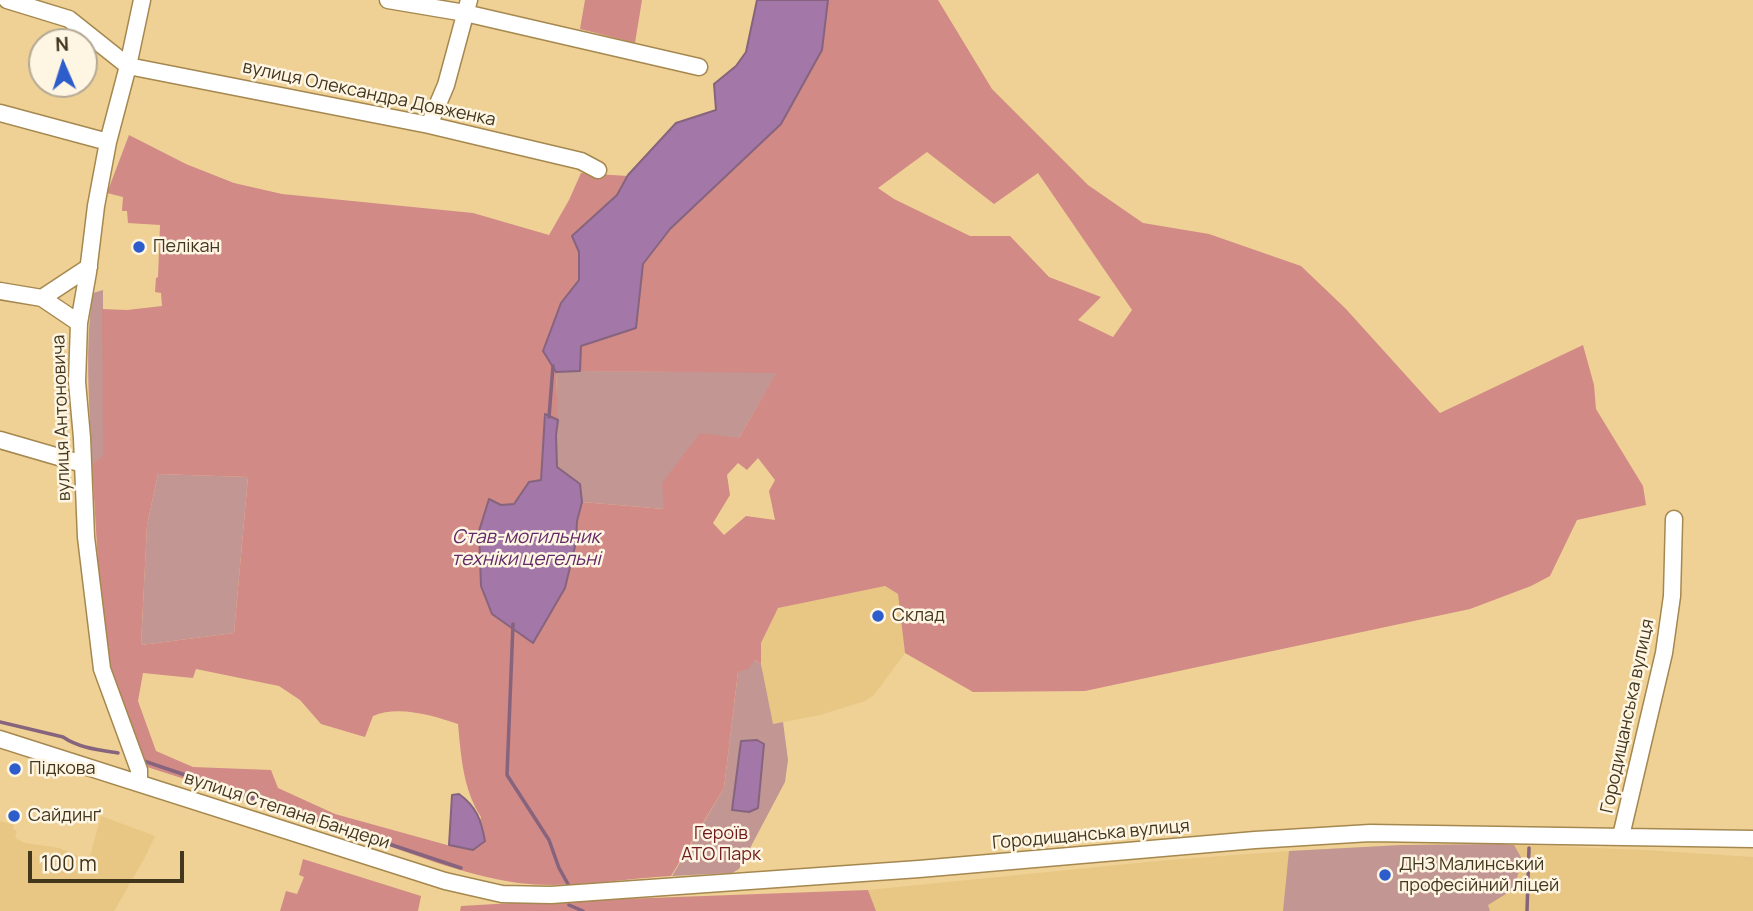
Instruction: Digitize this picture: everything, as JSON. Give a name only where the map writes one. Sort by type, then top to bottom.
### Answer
[{"type":"street","points":[[7,0],[69,19],[128,66]]},
{"type":"street","name":"вулиця Антоновича","points":[[139,783],[139,771],[102,669],[86,537],[77,382],[79,323],[96,206],[108,142],[142,0]]},
{"type":"street","points":[[388,0],[467,7],[699,67]]},
{"type":"street","points":[[429,125],[446,85],[467,7]]},
{"type":"street","name":"вулиця Олександра Довженка","points":[[128,66],[429,125],[581,161],[598,170]]},
{"type":"street","points":[[0,113],[108,142]]},
{"type":"street","points":[[42,298],[89,267]]},
{"type":"street","points":[[0,291],[42,298],[79,323]]},
{"type":"street","points":[[0,440],[83,464]]},
{"type":"street","name":"Городищанська вулиця","points":[[1620,836],[1664,653],[1672,596],[1674,519]]},
{"type":"street","name":"вулиця Степана Бандери","points":[[0,739],[349,852],[464,886],[502,894],[566,894]]},
{"type":"street","name":"Городищанська вулиця","points":[[566,894],[933,868],[1315,835],[1399,832],[1753,839]]},
{"type":"shaded area","points":[[585,0],[642,0],[635,43],[580,29]]},
{"type":"shaded area","points":[[828,0],[938,0],[992,89],[1088,185],[1143,223],[1209,234],[1301,266],[1346,309],[1440,413],[1583,345],[1594,385],[1596,409],[1643,486],[1646,505],[1577,520],[1550,576],[1470,609],[1085,691],[973,692],[905,653],[898,594],[885,586],[778,608],[761,643],[761,664],[755,660],[748,669],[738,672],[724,788],[671,876],[537,885],[477,875],[144,766],[110,664],[98,564],[92,464],[103,456],[102,309],[127,310],[162,306],[161,293],[155,292],[160,225],[128,223],[127,211],[122,211],[123,197],[107,193],[129,135],[186,164],[234,183],[282,194],[473,213],[549,235],[581,173],[628,176],[617,195],[572,236],[579,252],[579,280],[561,303],[543,351],[556,372],[558,420],[545,414],[541,480],[529,483],[514,504],[501,505],[576,542],[577,521],[582,502],[664,509],[662,483],[700,433],[739,438],[776,373],[580,371],[581,346],[636,328],[643,265],[670,229],[822,50]],"holes":[[[927,152],[994,204],[1038,173],[1132,310],[1113,337],[1078,320],[1101,297],[1049,277],[1010,236],[970,236],[894,199],[878,188]],[[758,458],[775,480],[769,491],[775,520],[746,516],[724,535],[713,523],[730,495],[727,475],[738,463],[747,470]],[[158,474],[248,477],[234,633],[141,645],[147,525]],[[196,669],[279,686],[300,700],[321,724],[365,737],[373,716],[393,711],[426,715],[458,724],[467,784],[481,817],[472,850],[335,814],[278,788],[271,770],[193,767],[156,751],[138,701],[143,673],[193,678]]]},
{"type":"shaded area","points":[[884,586],[898,594],[905,653],[874,695],[865,701],[820,715],[773,724],[760,653],[761,643],[777,608]]},
{"type":"shaded area","points":[[101,816],[155,836],[114,911],[0,911],[0,821],[14,825],[13,829],[17,831],[15,838],[25,843],[59,848],[89,860]]},
{"type":"shaded area","name":"ДНЗ Малинський професійний ліцей","points":[[1501,844],[1753,857],[1753,911],[876,911],[868,890],[1168,860],[1289,851],[1402,845]]},
{"type":"shaded area","points":[[303,859],[421,896],[418,911],[280,911],[286,891],[297,894],[304,877],[299,875]]},
{"type":"shaded area","points":[[868,890],[876,911],[460,911],[461,906],[513,903]]},
{"type":"green space","points":[[103,290],[103,457],[92,464],[88,378],[90,314],[93,293]]},
{"type":"green space","points":[[556,372],[777,372],[739,438],[664,509],[582,502],[580,484],[557,467]]},
{"type":"green space","points":[[158,474],[248,477],[234,633],[141,645],[147,525]]},
{"type":"green space","name":"Героїв АТО Парк","points":[[755,660],[761,664],[773,724],[783,722],[788,760],[785,782],[739,869],[732,873],[672,876],[724,788],[738,672]]},
{"type":"green space","points":[[1402,845],[1514,845],[1522,859],[1514,889],[1488,905],[1490,911],[1283,911],[1289,851]]},
{"type":"water","points":[[757,0],[828,0],[822,50],[781,124],[670,229],[643,264],[636,328],[581,346],[580,371],[556,372],[543,351],[561,303],[579,280],[579,252],[572,236],[617,195],[628,175],[676,123],[716,110],[714,84],[736,66],[746,52]]},
{"type":"water","name":"Став-могильник техніки цегельні","points":[[545,414],[558,420],[557,467],[580,484],[582,502],[565,588],[533,643],[492,614],[481,586],[479,531],[489,499],[501,505],[514,504],[529,482],[541,480]]},
{"type":"water","points":[[757,740],[764,744],[758,808],[749,812],[732,810],[741,741]]},
{"type":"water","points":[[459,794],[474,809],[482,827],[485,841],[473,850],[449,845],[452,795]]},
{"type":"waterway","points":[[549,417],[553,366]]},
{"type":"waterway","points":[[513,624],[507,775],[549,840],[568,884]]},
{"type":"waterway","points":[[0,722],[63,737],[89,748],[118,753]]},
{"type":"waterway","points":[[141,760],[259,800]]},
{"type":"waterway","points":[[275,806],[461,868]]},
{"type":"waterway","points":[[1527,911],[1529,848]]},
{"type":"waterway","points":[[569,905],[583,911]]},
{"type":"place","name":"Пелікан","points":[[139,247]]},
{"type":"place","name":"Склад","points":[[878,616]]},
{"type":"place","name":"Підкова","points":[[15,769]]},
{"type":"place","name":"Сайдинґ","points":[[14,816]]},
{"type":"place","name":"ДНЗ Малинський професійний ліцей","points":[[1385,875]]}]
